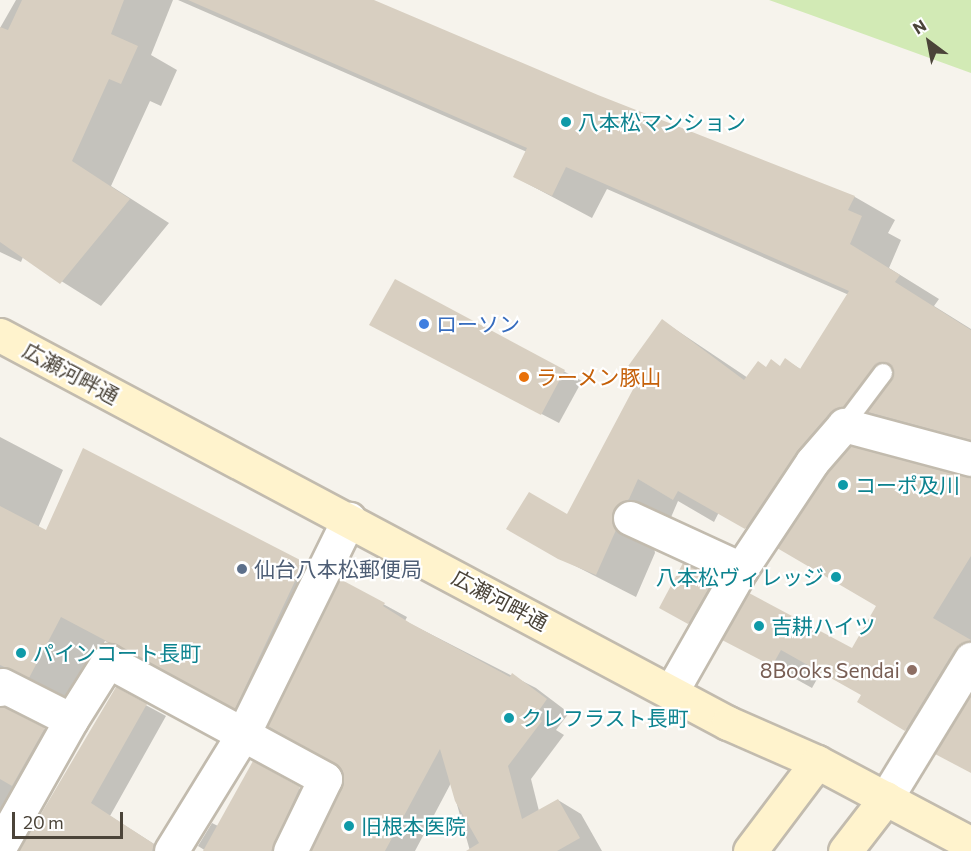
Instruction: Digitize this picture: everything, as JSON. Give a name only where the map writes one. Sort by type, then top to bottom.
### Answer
[{"type":"street","name":"広瀬河畔通","points":[[0,335],[728,723],[817,762],[971,844]]},
{"type":"street","points":[[671,692],[741,569],[812,462],[844,424],[971,459]]},
{"type":"street","points":[[630,518],[741,569]]},
{"type":"street","points":[[171,851],[243,734],[349,519]]},
{"type":"street","points":[[845,851],[886,798],[971,659]]},
{"type":"street","points":[[0,846],[71,720],[108,661],[326,778],[290,851]]},
{"type":"street","points":[[0,689],[2,685],[71,720]]},
{"type":"street","points":[[750,851],[817,762]]},
{"type":"lane","points":[[844,424],[883,373]]},
{"type":"green space","points":[[769,0],[971,0],[971,73],[811,15]]},
{"type":"building","points":[[22,0],[124,0],[111,34],[138,46],[121,84],[109,79],[72,161],[130,199],[60,284],[0,242],[0,27],[8,30]]},
{"type":"building","points":[[188,0],[374,0],[598,95],[855,196],[848,210],[862,216],[850,244],[900,275],[895,282],[971,330],[971,440],[868,412],[894,375],[890,364],[879,362],[844,407],[830,413],[798,450],[745,529],[678,491],[673,500],[638,479],[629,499],[613,511],[616,530],[596,575],[558,559],[506,529],[529,492],[567,514],[639,378],[626,369],[662,319],[744,380],[758,361],[766,367],[771,359],[780,366],[785,358],[800,369],[849,291],[566,167],[552,196],[513,177],[527,148]]},
{"type":"building","points":[[395,279],[565,370],[541,415],[369,325]]},
{"type":"building","points":[[850,446],[971,477],[971,556],[933,618],[971,640],[955,649],[905,731],[857,702],[861,695],[781,650],[772,666],[722,640],[749,593],[852,648],[876,606],[777,548],[827,473]]},
{"type":"building","points":[[83,448],[304,562],[235,709],[61,617],[29,678],[0,665],[0,506],[46,530]]},
{"type":"building","points":[[683,563],[715,578],[688,624],[659,608]]},
{"type":"building","points":[[340,579],[385,603],[383,606],[410,623],[510,677],[512,673],[547,699],[535,716],[542,721],[508,766],[522,819],[558,799],[580,838],[557,851],[466,851],[479,843],[455,801],[440,749],[385,851],[311,851],[342,787],[341,769],[268,726]]},
{"type":"building","points":[[116,687],[147,704],[91,803],[154,844],[152,851],[19,851]]},
{"type":"building","points":[[971,695],[971,773],[935,754]]},
{"type":"building","points":[[4,707],[45,728],[12,786],[0,779],[0,708]]},
{"type":"building","points":[[253,761],[300,787],[271,851],[203,851]]},
{"type":"place","name":"八本松マンション","points":[[566,122]]},
{"type":"place","name":"ローソン","points":[[424,324]]},
{"type":"place","name":"ラーメン豚山","points":[[524,377]]},
{"type":"place","name":"コーポ及川","points":[[843,485]]},
{"type":"place","name":"仙台八本松郵便局","points":[[242,569]]},
{"type":"place","name":"八本松ヴィレッジ","points":[[836,577]]},
{"type":"place","name":"吉耕ハイツ","points":[[759,626]]},
{"type":"place","name":"パインコート長町","points":[[21,653]]},
{"type":"place","name":"8Books Sendai","points":[[912,670]]},
{"type":"place","name":"クレフラスト長町","points":[[509,718]]},
{"type":"place","name":"旧根本医院","points":[[349,826]]}]
